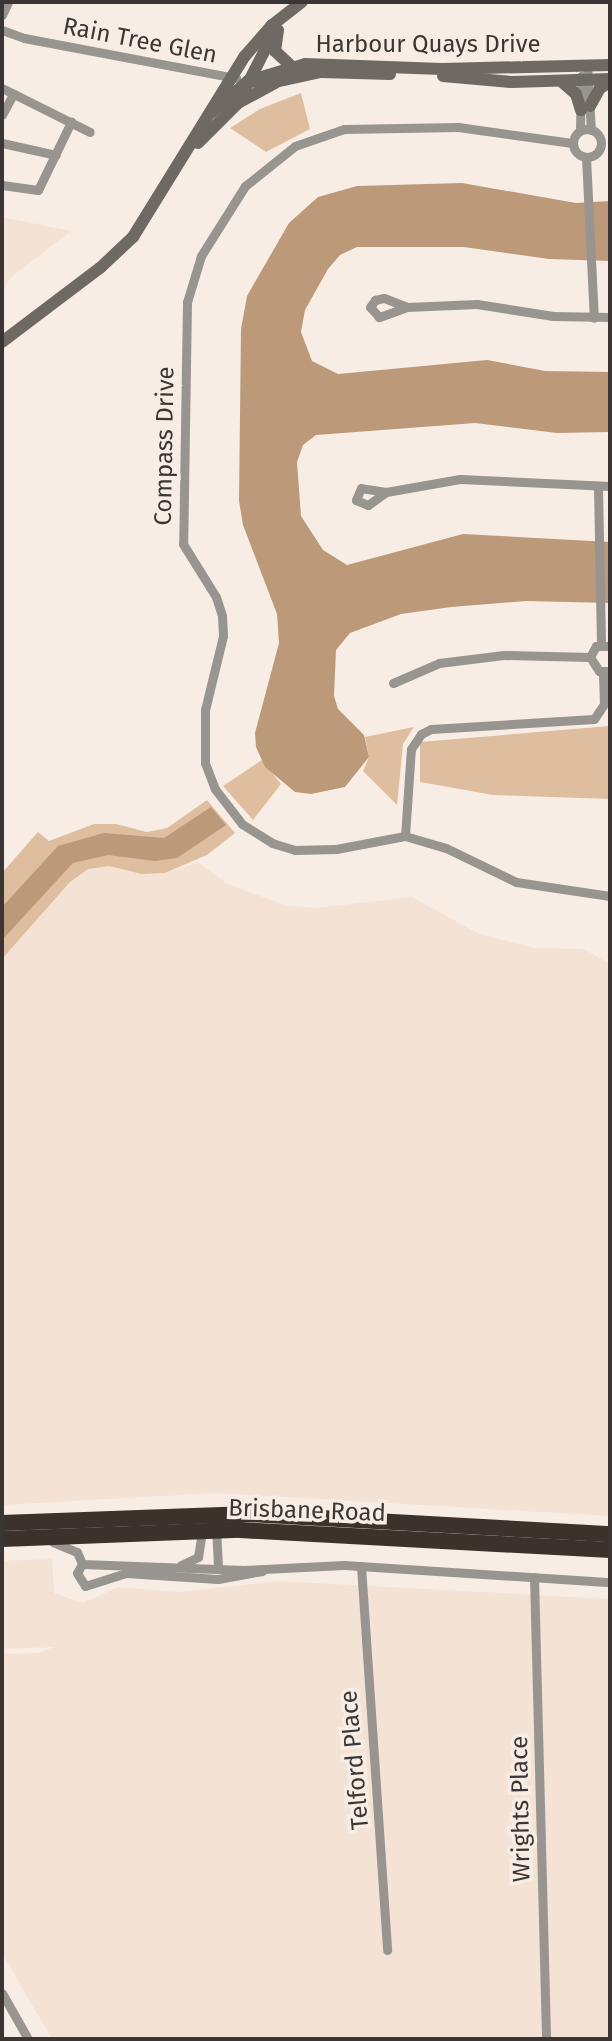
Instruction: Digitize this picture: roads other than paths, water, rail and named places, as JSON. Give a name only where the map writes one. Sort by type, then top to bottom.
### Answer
[{"type":"highway","name":"Brisbane Road","points":[[2,1523],[209,1523],[610,1534]]},
{"type":"highway","name":"Brisbane Road","points":[[2,1539],[209,1523],[610,1550]]},
{"type":"street","points":[[2,15],[8,2]]},
{"type":"street","points":[[238,103],[261,50],[297,5]]},
{"type":"street","points":[[2,342],[122,248],[187,152],[230,77],[264,33],[297,5]]},
{"type":"street","points":[[279,27],[275,51],[292,67]]},
{"type":"street","name":"Rain Tree Glen","points":[[2,30],[37,40],[248,81]]},
{"type":"street","name":"Harbour Quays Drive","points":[[208,116],[248,81],[292,67],[331,62],[442,69],[610,65]]},
{"type":"street","points":[[560,81],[576,94],[585,108],[591,130],[605,142],[595,154],[586,157],[576,153],[572,143],[580,130],[585,108],[584,65]]},
{"type":"street","name":"Harbour Quays Drive","points":[[248,81],[275,82],[333,71],[610,81]]},
{"type":"street","points":[[585,108],[600,88],[610,81]]},
{"type":"street","points":[[187,152],[238,103],[275,82]]},
{"type":"street","points":[[2,88],[90,132]]},
{"type":"street","points":[[2,115],[12,94]]},
{"type":"street","points":[[2,185],[38,190],[71,122]]},
{"type":"street","name":"Compass Drive","points":[[572,143],[420,125],[321,135],[295,146],[245,186],[227,209],[191,283],[186,321],[183,544],[216,597],[222,616],[223,636],[203,737],[215,789],[242,824],[272,843],[295,850],[336,849],[405,836],[446,848],[516,883],[610,896]]},
{"type":"street","points":[[580,130],[591,130]]},
{"type":"street","points":[[2,143],[56,155]]},
{"type":"street","points":[[586,157],[590,191],[594,318]]},
{"type":"street","points":[[407,307],[477,304],[594,318],[610,317]]},
{"type":"street","points":[[386,492],[460,479],[610,486]]},
{"type":"street","points":[[393,683],[439,663],[504,654],[590,657],[606,645],[601,614],[598,487]]},
{"type":"street","points":[[405,836],[411,749],[421,734],[431,729],[594,719],[604,704],[607,672],[593,667],[590,657]]},
{"type":"street","points":[[159,1566],[195,1560],[209,1523]]},
{"type":"street","points":[[209,1523],[218,1567]]},
{"type":"street","points":[[29,1537],[72,1548],[82,1564]]},
{"type":"street","points":[[82,1564],[267,1569],[361,1566],[610,1582]]},
{"type":"street","points":[[82,1564],[77,1573],[85,1586],[126,1573],[200,1578],[252,1575],[267,1569]]},
{"type":"street","name":"Telford Place","points":[[361,1566],[387,1950]]},
{"type":"street","points":[[200,1578],[218,1567]]},
{"type":"street","name":"Wrights Place","points":[[534,1577],[546,2039]]},
{"type":"street","points":[[2,1993],[28,2039]]}]
